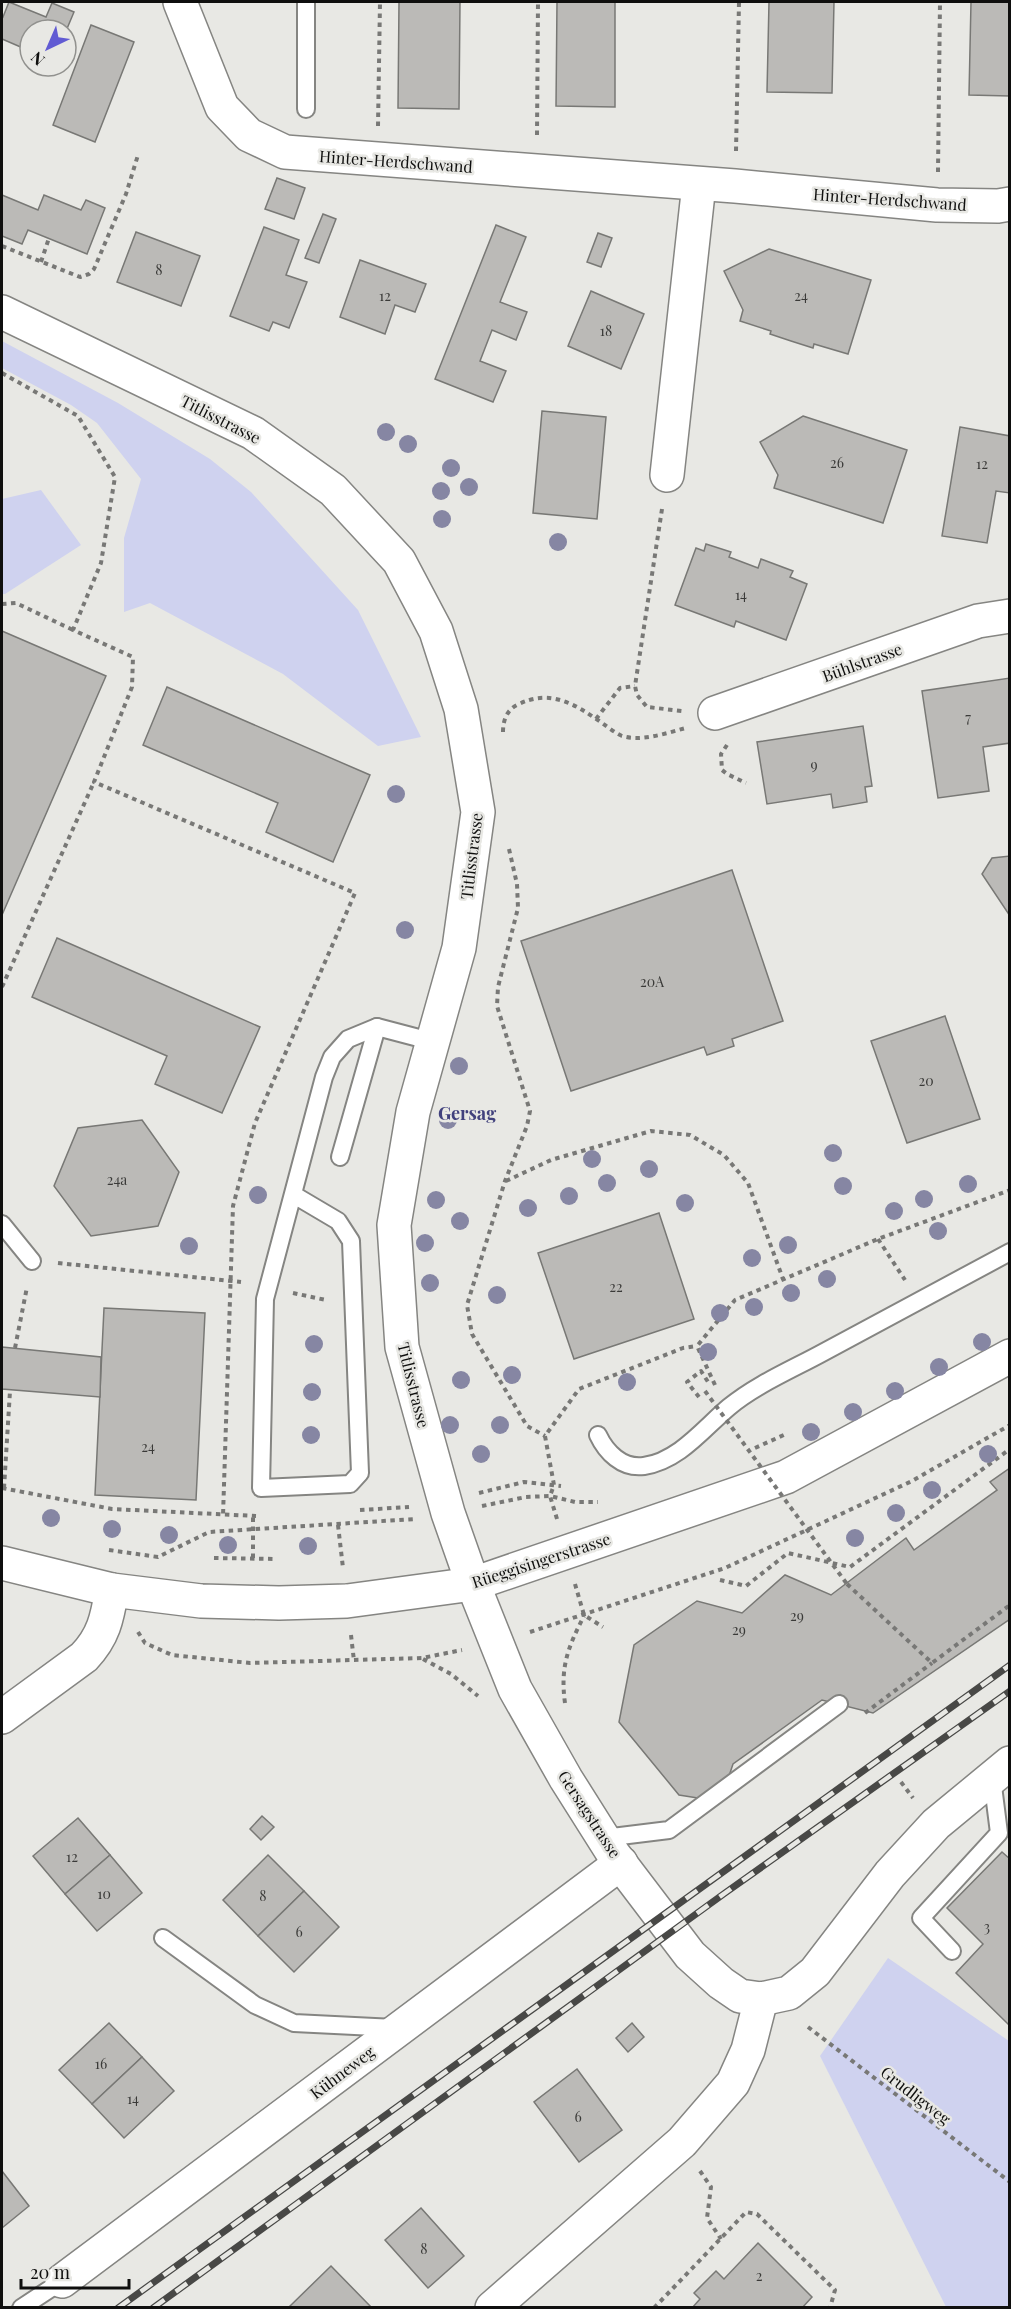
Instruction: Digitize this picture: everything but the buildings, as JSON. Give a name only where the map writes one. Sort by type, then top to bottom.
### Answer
[{"type":"street","name":"Hinter-Herdschwand","points":[[180,2],[222,107],[249,135],[285,152],[938,205],[998,206],[1010,204]]},
{"type":"street","points":[[667,475],[699,184]]},
{"type":"street","name":"Titlisstrasse","points":[[2,312],[253,433],[333,490],[399,561],[436,631],[461,709],[478,812],[459,948],[434,1042],[412,1112],[394,1225],[402,1347],[448,1513],[472,1584]]},
{"type":"street","name":"Bühlstrasse","points":[[715,713],[978,621],[1010,616]]},
{"type":"street","name":"Rüeggisingerstrasse","points":[[2,1563],[112,1590],[201,1601],[279,1603],[347,1601],[472,1584],[786,1478],[1010,1356]]},
{"type":"street","name":"Gersagstrasse","points":[[472,1584],[515,1689],[566,1779],[613,1851],[690,1955],[721,1983],[740,1996],[761,1999],[789,1993],[815,1972],[890,1874],[936,1824],[1001,1771]]},
{"type":"street","points":[[2,1717],[84,1657],[91,1649],[104,1632],[112,1590]]},
{"type":"street","name":"Kühneweg","points":[[62,2281],[401,2028],[613,1851]]},
{"type":"street","points":[[492,2307],[682,2142],[734,2083],[748,2050],[761,1999]]},
{"type":"lane","points":[[306,2],[306,109]]},
{"type":"lane","points":[[294,1195],[338,1221],[351,1241],[360,1473],[350,1484],[261,1488],[265,1299],[324,1077],[332,1057],[348,1039],[377,1027],[434,1042]]},
{"type":"lane","points":[[340,1156],[377,1027]]},
{"type":"lane","points":[[2,1224],[32,1261]]},
{"type":"lane","points":[[598,1435],[606,1450],[626,1463],[644,1466],[666,1458],[681,1450],[741,1398],[1010,1252]]},
{"type":"lane","points":[[613,1851],[669,1830],[838,1704]]},
{"type":"lane","points":[[952,1951],[921,1918],[999,1833],[1001,1771]]},
{"type":"lane","points":[[163,1938],[255,2005],[294,2023],[401,2028]]},
{"type":"lane","points":[[21,2307],[62,2281]]},
{"type":"path","points":[[378,160],[380,2]]},
{"type":"path","points":[[537,145],[538,2]]},
{"type":"path","points":[[736,159],[739,2]]},
{"type":"path","points":[[938,173],[940,2]]},
{"type":"path","points":[[2,246],[80,277],[89,274],[100,257],[126,194],[138,155]]},
{"type":"path","points":[[41,262],[49,238]]},
{"type":"path","points":[[2,373],[78,416],[115,477],[101,563],[73,630]]},
{"type":"path","points":[[667,475],[635,686],[637,695],[647,706],[715,713]]},
{"type":"path","points":[[2,604],[16,603],[133,657],[132,687],[94,782],[2,987]]},
{"type":"path","points":[[596,719],[620,688],[635,686]]},
{"type":"path","points":[[503,734],[503,723],[511,708],[531,698],[557,698],[620,735],[637,739],[694,727],[715,713]]},
{"type":"path","points":[[728,744],[721,754],[722,770],[746,783]]},
{"type":"path","points":[[10,1391],[3,1488],[112,1509],[223,1516],[233,1206],[249,1141],[355,893],[94,782]]},
{"type":"path","points":[[508,845],[517,884],[518,908],[498,987],[497,1006],[530,1111],[527,1126],[505,1181],[467,1305],[472,1334],[527,1426],[545,1436]]},
{"type":"path","points":[[2,973],[7,976]]},
{"type":"path","points":[[505,1181],[551,1160],[651,1131],[690,1135],[723,1155],[748,1183],[783,1279]]},
{"type":"path","points":[[550,1497],[554,1485],[545,1436],[579,1389],[683,1348],[697,1346],[735,1300],[878,1239],[1010,1190]]},
{"type":"path","points":[[878,1239],[919,1301]]},
{"type":"path","points":[[15,1348],[32,1261],[230,1279]]},
{"type":"path","points":[[697,1346],[715,1385],[700,1399],[687,1382],[701,1371],[711,1384],[705,1390],[847,1584],[932,1663]]},
{"type":"path","points":[[567,1711],[562,1681],[568,1648],[584,1615],[725,1568],[912,1481],[1010,1425]]},
{"type":"path","points":[[746,1452],[791,1432]]},
{"type":"path","points":[[720,1580],[746,1586],[788,1553],[850,1567],[1010,1449]]},
{"type":"path","points":[[473,1494],[524,1482],[561,1486]]},
{"type":"path","points":[[494,1504],[526,1497],[602,1502]]},
{"type":"path","points":[[253,1517],[253,1558]]},
{"type":"path","points":[[100,1549],[158,1557],[209,1532],[405,1521]]},
{"type":"path","points":[[214,1558],[276,1559]]},
{"type":"path","points":[[862,1715],[1010,1605]]},
{"type":"path","points":[[584,1615],[603,1627]]},
{"type":"path","points":[[144,1643],[172,1655],[250,1663],[422,1658]]},
{"type":"path","points":[[901,1782],[917,1804]]},
{"type":"path","name":"Grudligweg","points":[[808,2027],[1010,2182]]},
{"type":"path","points":[[711,2187],[707,2218],[721,2239]]},
{"type":"path","points":[[654,2307],[746,2212],[757,2214],[835,2290],[830,2307]]},
{"type":"shaded area","points":[[2,341],[118,403],[210,459],[251,492],[358,610],[421,737],[378,746],[283,674],[150,603],[124,612],[124,538],[141,479],[97,423],[71,405],[2,368]]},
{"type":"shaded area","points":[[41,490],[81,545],[2,594],[2,499]]},
{"type":"shaded area","points":[[888,1958],[1009,2041],[1009,2307],[946,2307],[820,2056]]},
{"type":"railway","points":[[118,2308],[1010,1665]]},
{"type":"railway","points":[[153,2308],[725,1893],[1010,1691]]},
{"type":"district","name":"Gersag","points":[[467,1113]]}]
